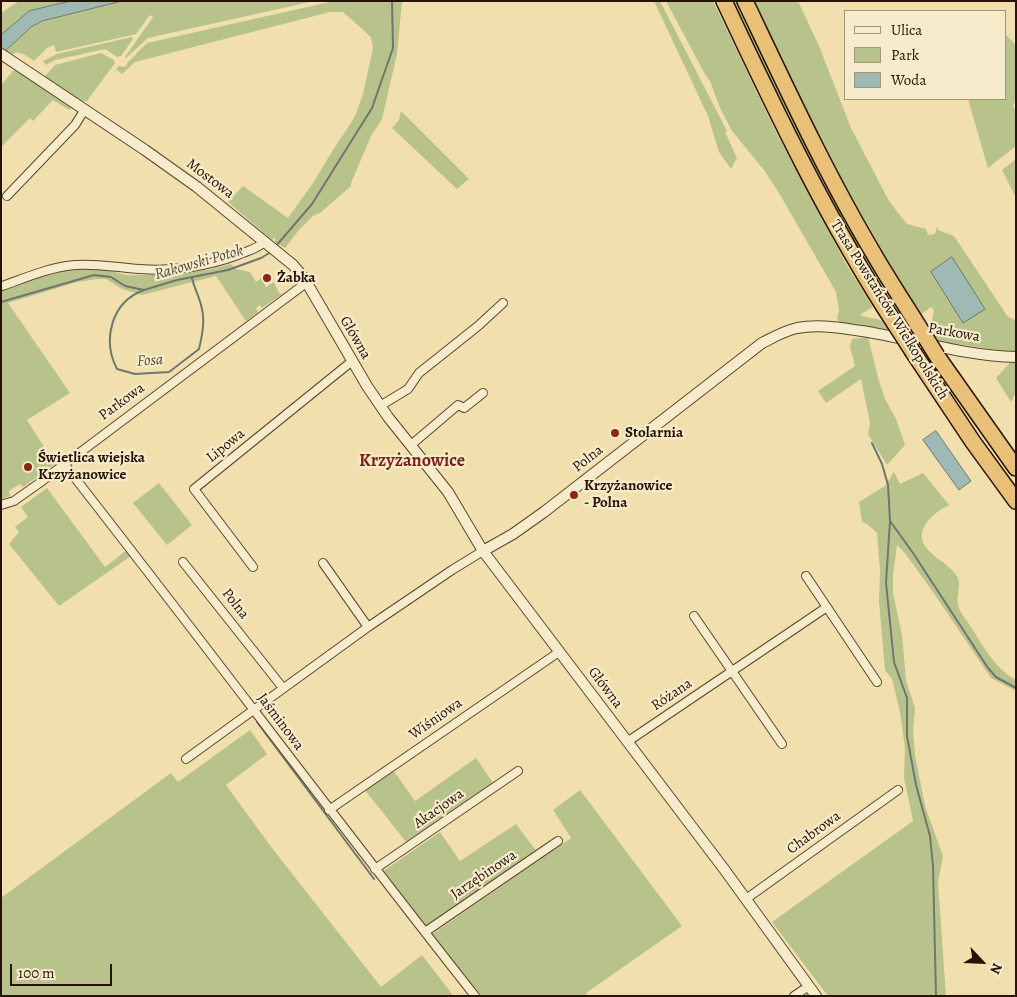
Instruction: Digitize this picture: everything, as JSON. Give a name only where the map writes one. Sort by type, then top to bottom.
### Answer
[{"type":"highway","name":"Trasa Powstańców Wielkopolskich","points":[[724,1],[773,107],[862,273],[973,442],[1016,501]]},
{"type":"highway","name":"Trasa Powstańców Wielkopolskich","points":[[745,1],[832,179],[874,255],[937,356],[1016,468]]},
{"type":"street","name":"Mostowa","points":[[5,56],[197,187],[282,255],[293,265],[306,283]]},
{"type":"street","points":[[7,196],[75,124],[85,109]]},
{"type":"street","points":[[2,286],[55,268],[72,265],[168,269],[205,265],[227,259],[267,243]]},
{"type":"street","name":"Główna","points":[[306,283],[351,362],[380,406],[448,492],[483,551],[746,899],[816,996]]},
{"type":"street","name":"Parkowa","points":[[1,506],[14,501],[306,283]]},
{"type":"street","points":[[380,406],[408,389],[418,373],[478,326],[503,303]]},
{"type":"street","name":"Polna","points":[[186,759],[368,627],[452,570],[513,534],[544,512],[762,343],[786,331],[807,327],[828,326],[858,331]]},
{"type":"street","name":"Parkowa","points":[[858,331],[984,354],[1016,357]]},
{"type":"street","name":"Lipowa","points":[[253,567],[194,490],[351,362]]},
{"type":"street","points":[[411,445],[458,405],[464,408],[482,393]]},
{"type":"street","name":"Jaśminowa","points":[[64,464],[254,709],[329,810],[475,996]]},
{"type":"street","name":"Polna","points":[[183,562],[283,688]]},
{"type":"street","points":[[323,563],[368,627]]},
{"type":"street","points":[[806,576],[877,682]]},
{"type":"street","name":"Różana","points":[[627,742],[827,607]]},
{"type":"street","points":[[694,616],[782,744]]},
{"type":"street","name":"Wiśniowa","points":[[329,810],[559,652]]},
{"type":"street","name":"Akacjowa","points":[[375,869],[518,771]]},
{"type":"street","name":"Chabrowa","points":[[746,899],[898,790]]},
{"type":"street","name":"Jarzębinowa","points":[[425,932],[558,841]]},
{"type":"street","points":[[794,996],[809,986]]},
{"type":"green space","points":[[19,1],[71,1],[29,11],[1,35],[1,13]]},
{"type":"green space","points":[[122,1],[314,1],[148,38],[126,58],[153,17],[150,15],[136,34],[56,52],[54,45],[47,48],[34,61],[17,52],[11,55],[6,51],[31,27],[42,21]]},
{"type":"green space","points":[[334,1],[402,1],[397,54],[382,119],[371,136],[351,186],[320,213],[313,216],[285,248],[275,242],[275,237],[272,240],[228,202],[243,186],[288,218],[313,183],[355,116],[363,94],[373,48],[371,37],[343,12],[330,12],[135,62],[122,74],[116,69],[119,66],[125,67],[147,43]]},
{"type":"green space","points":[[654,1],[660,1],[727,131],[725,132],[737,158],[731,169],[719,152],[708,116]]},
{"type":"green space","points":[[666,1],[713,1],[773,126],[846,264],[873,307],[861,314],[862,316],[881,320],[889,332],[840,323],[837,318],[839,310],[836,292],[779,193],[764,170],[732,131],[720,108],[710,81]]},
{"type":"green space","points":[[728,1],[738,1],[907,316],[894,316],[812,173]]},
{"type":"green space","points":[[751,1],[798,1],[819,46],[851,128],[889,201],[907,224],[926,229],[928,235],[935,234],[937,226],[938,230],[954,236],[1008,317],[1016,320],[1016,353],[938,341],[930,329],[934,310],[931,307],[920,315],[829,159]]},
{"type":"green space","points":[[1007,36],[1016,45],[1016,99],[1013,106],[1016,110],[1016,146],[988,168],[968,100],[1007,100]]},
{"type":"green space","points":[[132,37],[133,39],[121,56],[117,57],[105,49],[55,60],[46,65],[43,61],[57,54]]},
{"type":"green space","points":[[101,53],[114,60],[115,63],[87,101],[80,101],[45,76],[55,65]]},
{"type":"green space","points":[[13,71],[21,73],[71,108],[69,110],[53,100],[33,121],[30,118],[1,147],[1,85]]},
{"type":"green space","points":[[401,111],[469,179],[457,189],[392,128],[399,120]]},
{"type":"green space","points":[[1016,159],[1016,198],[1002,170]]},
{"type":"green space","points":[[231,264],[236,269],[250,272],[256,282],[261,278],[266,287],[274,282],[279,293],[282,294],[262,308],[260,305],[256,308],[258,312],[246,321],[216,276],[142,295],[122,289],[106,279],[98,279],[77,282],[8,303],[70,393],[27,420],[55,464],[23,487],[20,484],[9,491],[10,496],[1,499],[1,291],[72,267],[99,268],[126,275],[149,275],[207,270]]},
{"type":"green space","points":[[868,337],[885,399],[896,419],[905,445],[887,465],[868,434],[870,423],[861,379],[826,403],[818,391],[855,366],[850,347],[852,339]]},
{"type":"green space","points":[[1016,356],[1016,392],[1011,402],[996,378]]},
{"type":"green space","points":[[894,472],[900,484],[923,473],[949,505],[935,514],[926,523],[922,533],[924,545],[955,573],[959,584],[958,605],[960,610],[995,662],[1016,680],[1016,691],[991,678],[933,592],[897,545],[893,593],[902,635],[906,680],[915,708],[913,731],[915,755],[925,806],[943,856],[938,883],[946,996],[828,996],[772,922],[913,821],[904,778],[905,748],[900,712],[892,679],[885,670],[879,601],[880,571],[877,533],[862,522],[859,502],[885,486]]},
{"type":"green space","points":[[159,483],[192,525],[167,545],[133,503]]},
{"type":"green space","points":[[47,488],[105,567],[127,550],[131,556],[59,606],[9,544],[19,532],[15,527],[28,517],[21,507]]},
{"type":"green space","points":[[250,730],[267,754],[226,785],[272,848],[381,987],[422,955],[452,994],[451,996],[1,996],[1,898],[171,773],[178,782]]},
{"type":"green space","points":[[476,758],[493,783],[406,842],[365,790],[393,770],[415,801]]},
{"type":"green space","points":[[580,790],[682,926],[586,993],[587,996],[479,996],[431,935],[571,838],[553,810]]},
{"type":"green space","points":[[516,824],[537,852],[426,928],[382,872],[440,832],[460,861]]},
{"type":"water","points":[[71,1],[122,1],[42,21],[31,27],[1,55],[1,35],[29,11]]},
{"type":"water","points":[[952,257],[985,309],[963,323],[931,272]]},
{"type":"water","points":[[936,431],[971,481],[959,490],[923,440]]},
{"type":"waterway","name":"Rakowski Potok","points":[[276,246],[312,204],[372,108],[393,48],[392,1]]},
{"type":"waterway","name":"Rakowski Potok","points":[[1,302],[94,275],[111,277],[125,286],[144,290],[177,280],[228,270],[261,258],[271,252]]},
{"type":"waterway","name":"Fosa","points":[[144,290],[124,303],[112,323],[110,334],[112,358],[117,369],[135,374],[169,372],[199,349],[203,329],[203,314],[192,278]]},
{"type":"waterway","points":[[872,443],[882,464],[888,485],[890,521],[886,583],[894,662],[907,698],[907,736],[916,785],[930,836],[933,866],[936,996]]},
{"type":"waterway","points":[[890,521],[988,668],[996,677],[1016,688]]},
{"type":"waterway","points":[[257,722],[374,879]]},
{"type":"place","name":"Żabka","points":[[267,278]]},
{"type":"place","name":"Stolarnia","points":[[615,433]]},
{"type":"place","name":"Świetlica wiejska Krzyżanowice","points":[[28,467]]},
{"type":"place","name":"Krzyżanowice - Polna","points":[[574,495]]},
{"type":"district","name":"Krzyżanowice","points":[[412,462]]}]
